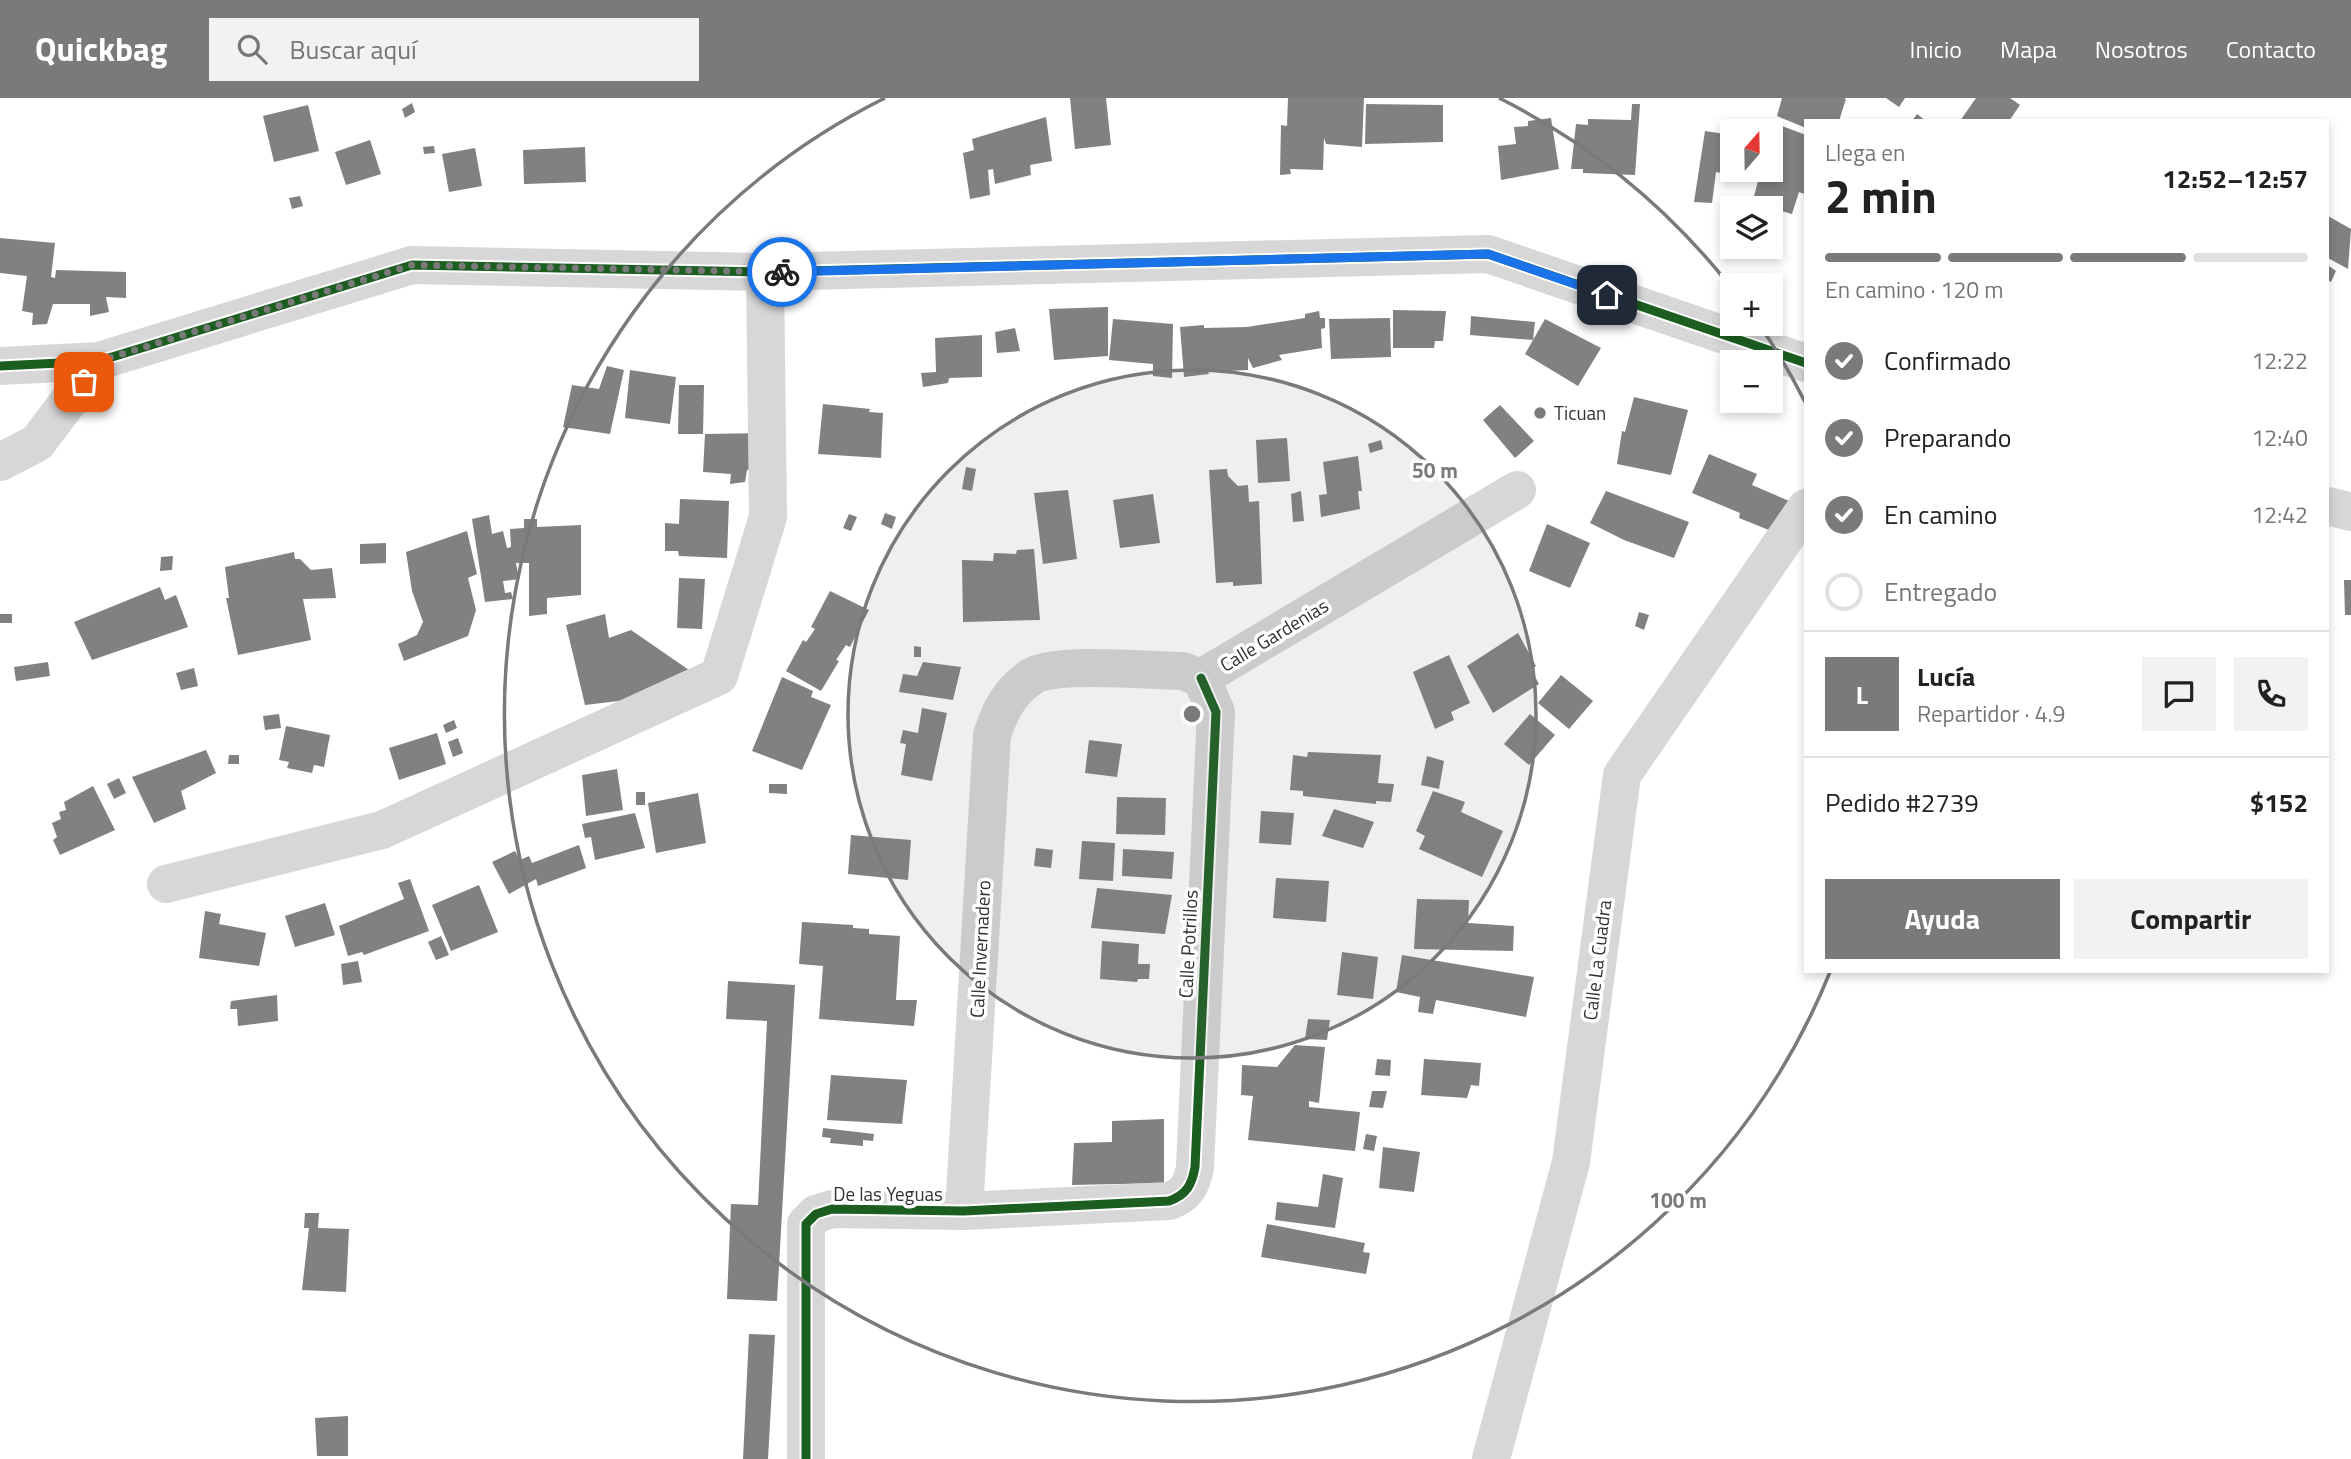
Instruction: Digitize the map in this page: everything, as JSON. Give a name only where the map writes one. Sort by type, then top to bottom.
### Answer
[{"type":"street","points":[[0,366],[99,361],[412,265],[765,272],[1488,254],[1804,362]]},
{"type":"street","points":[[166,884],[382,830],[719,676],[768,517],[765,272]]},
{"type":"street","points":[[0,462],[37,443],[99,361]]},
{"type":"street","name":"Calle Gardenias","points":[[1012,692],[1033,675],[1060,669],[1183,671],[1201,678],[1517,490]]},
{"type":"street","points":[[2329,506],[2351,512]]},
{"type":"street","name":"Calle La Cuadra","points":[[1491,1459],[1571,1163],[1622,775],[1804,511]]},
{"type":"street","name":"Calle Potrillos","points":[[1169,1201],[1180,1197],[1188,1189],[1195,1167],[1216,712],[1201,678]]},
{"type":"street","name":"Calle Invernadero","points":[[964,1211],[992,735],[1000,711],[1012,692]]},
{"type":"street","name":"De las Yeguas","points":[[806,1459],[806,1224],[816,1214],[832,1209],[964,1211],[1169,1201]]},
{"type":"building","points":[[1070,98],[1106,98],[1111,145],[1075,149]]},
{"type":"building","points":[[1288,98],[1364,98],[1362,147],[1326,144],[1324,138],[1323,170],[1290,169],[1291,174],[1280,175],[1281,125],[1287,126]]},
{"type":"building","points":[[1782,98],[1846,99],[1840,119],[1804,119],[1804,127],[1777,116]]},
{"type":"building","points":[[1886,98],[1905,98],[1899,107]]},
{"type":"building","points":[[1976,98],[2010,98],[2020,105],[2010,119],[1961,119]]},
{"type":"building","points":[[412,103],[415,112],[405,118],[402,109]]},
{"type":"building","points":[[1366,104],[1443,105],[1443,142],[1365,144]]},
{"type":"building","points":[[1632,104],[1640,104],[1635,175],[1583,173],[1583,169],[1571,169],[1576,124],[1588,125],[1588,119],[1631,120]]},
{"type":"building","points":[[308,105],[319,151],[274,162],[263,116]]},
{"type":"building","points":[[1046,117],[1052,161],[1030,165],[1031,175],[995,184],[993,169],[988,170],[990,195],[970,199],[963,153],[974,150],[972,139]]},
{"type":"building","points":[[1551,118],[1559,169],[1501,180],[1498,146],[1516,144],[1514,127],[1528,126],[1528,121]]},
{"type":"building","points":[[1783,126],[1804,134],[1804,194],[1799,192],[1792,214],[1783,212],[1783,196],[1754,196],[1758,182],[1783,182]]},
{"type":"building","points":[[1705,131],[1720,133],[1720,173],[1716,172],[1712,203],[1694,202]]},
{"type":"building","points":[[370,140],[381,174],[346,185],[335,152]]},
{"type":"building","points":[[434,146],[435,153],[424,154],[423,147]]},
{"type":"building","points":[[585,147],[586,182],[524,184],[523,150]]},
{"type":"building","points":[[475,148],[482,186],[449,192],[442,154]]},
{"type":"building","points":[[300,196],[303,206],[292,209],[289,198]]},
{"type":"building","points":[[2329,217],[2351,229],[2348,269],[2329,259]]},
{"type":"building","points":[[0,238],[55,243],[51,277],[55,278],[56,270],[126,272],[126,298],[106,297],[109,312],[90,316],[90,304],[53,304],[47,324],[32,325],[33,313],[22,311],[27,276],[0,273]]},
{"type":"building","points":[[2329,266],[2336,271],[2331,282],[2329,281]]},
{"type":"building","points":[[1108,307],[1108,356],[1054,360],[1049,309]]},
{"type":"building","points":[[1393,310],[1446,311],[1443,341],[1435,341],[1434,348],[1393,348]]},
{"type":"building","points":[[1319,311],[1320,318],[1325,318],[1325,328],[1321,329],[1322,348],[1279,355],[1282,360],[1253,368],[1248,358],[1248,370],[1208,372],[1209,374],[1184,377],[1180,327],[1247,327],[1305,318],[1305,314]]},
{"type":"building","points":[[1471,316],[1535,322],[1533,340],[1470,335]]},
{"type":"building","points":[[1390,318],[1391,357],[1331,359],[1329,319]]},
{"type":"building","points":[[1113,319],[1173,324],[1172,378],[1153,376],[1153,364],[1109,360]]},
{"type":"building","points":[[1545,319],[1601,348],[1578,386],[1525,354]]},
{"type":"building","points":[[1015,328],[1020,351],[997,353],[995,332]]},
{"type":"building","points":[[982,335],[982,377],[949,378],[948,383],[923,387],[921,373],[936,372],[935,338]]},
{"type":"building","points":[[607,366],[624,370],[610,434],[563,427],[572,385],[599,389]]},
{"type":"building","points":[[630,370],[676,377],[670,424],[625,418]]},
{"type":"building","points":[[679,385],[704,385],[703,434],[678,434]]},
{"type":"building","points":[[1634,397],[1688,410],[1671,475],[1617,464],[1622,431],[1625,432]]},
{"type":"building","points":[[823,404],[883,413],[881,458],[818,454]]},
{"type":"building","points":[[1500,405],[1534,441],[1515,458],[1483,420]]},
{"type":"building","points":[[764,433],[765,469],[747,470],[745,482],[730,484],[731,474],[703,472],[705,434]]},
{"type":"building","points":[[1287,438],[1290,481],[1258,483],[1256,440]]},
{"type":"building","points":[[1381,440],[1383,449],[1370,453],[1368,444]]},
{"type":"building","points":[[1709,454],[1757,474],[1752,485],[1796,504],[1781,535],[1739,518],[1740,513],[1692,493]]},
{"type":"building","points":[[1358,456],[1362,491],[1358,491],[1360,509],[1321,517],[1319,495],[1327,494],[1323,462]]},
{"type":"building","points":[[966,467],[976,469],[972,491],[962,489]]},
{"type":"building","points":[[1227,469],[1228,476],[1238,486],[1248,485],[1249,502],[1259,501],[1262,584],[1233,586],[1233,582],[1216,583],[1209,470]]},
{"type":"building","points":[[1068,490],[1077,559],[1043,564],[1034,493]]},
{"type":"building","points":[[1301,491],[1304,521],[1293,522],[1291,494]]},
{"type":"building","points":[[1606,491],[1689,522],[1674,558],[1624,540],[1590,523]]},
{"type":"building","points":[[1153,494],[1160,543],[1120,548],[1113,500]]},
{"type":"building","points":[[680,499],[729,501],[727,558],[679,556],[678,551],[665,551],[665,523],[679,524]]},
{"type":"building","points":[[885,513],[896,517],[892,529],[881,524]]},
{"type":"building","points":[[849,514],[857,517],[851,531],[843,528]]},
{"type":"building","points":[[489,515],[492,534],[503,531],[507,548],[511,547],[510,529],[524,528],[524,519],[537,519],[537,527],[581,525],[581,595],[547,598],[547,614],[529,616],[529,563],[516,563],[519,579],[503,581],[505,593],[511,592],[513,599],[485,602],[472,519]]},
{"type":"building","points":[[1547,524],[1590,543],[1570,588],[1529,571]]},
{"type":"building","points":[[467,531],[477,574],[468,578],[476,610],[468,636],[404,661],[398,644],[417,635],[423,622],[412,591],[406,552]]},
{"type":"building","points":[[386,543],[386,563],[360,564],[360,544]]},
{"type":"building","points":[[1034,549],[1040,620],[963,622],[962,560],[993,561],[994,553],[1016,554],[1017,550]]},
{"type":"building","points":[[294,552],[295,559],[300,559],[311,570],[332,568],[336,598],[303,599],[311,640],[238,655],[226,598],[229,598],[225,567]]},
{"type":"building","points":[[173,556],[172,570],[160,571],[161,557]]},
{"type":"building","points":[[679,578],[705,579],[702,629],[677,628]]},
{"type":"building","points":[[2344,580],[2351,580],[2351,615],[2345,615]]},
{"type":"building","points":[[160,587],[165,600],[176,595],[188,627],[92,660],[74,622]]},
{"type":"building","points":[[830,591],[869,610],[850,647],[846,645],[836,660],[839,661],[821,691],[786,671],[803,640],[806,642],[815,629],[811,627]]},
{"type":"building","points":[[1639,612],[1649,615],[1644,630],[1635,626]]},
{"type":"building","points":[[0,614],[12,614],[12,623],[0,623]]},
{"type":"building","points":[[605,614],[609,638],[631,630],[689,670],[635,699],[585,705],[566,625]]},
{"type":"building","points":[[1518,633],[1536,666],[1531,669],[1539,684],[1493,713],[1467,666]]},
{"type":"building","points":[[914,646],[921,647],[921,657],[914,657]]},
{"type":"building","points":[[1449,655],[1470,703],[1451,712],[1454,720],[1435,729],[1413,672]]},
{"type":"building","points":[[48,662],[50,676],[16,681],[14,667]]},
{"type":"building","points":[[923,662],[961,667],[953,700],[899,692],[903,674],[917,676]]},
{"type":"building","points":[[194,668],[198,686],[181,690],[176,673]]},
{"type":"building","points":[[1561,675],[1593,701],[1569,729],[1538,703]]},
{"type":"building","points":[[782,677],[813,691],[811,697],[831,705],[802,770],[752,751]]},
{"type":"building","points":[[922,708],[947,713],[932,781],[901,775],[906,744],[900,743],[903,730],[918,733]]},
{"type":"building","points":[[279,714],[281,728],[265,730],[263,716]]},
{"type":"building","points":[[1530,714],[1555,735],[1529,765],[1504,744]]},
{"type":"building","points":[[454,720],[457,728],[446,733],[443,725]]},
{"type":"building","points":[[286,726],[330,735],[324,767],[314,765],[312,773],[287,768],[289,762],[279,760]]},
{"type":"building","points":[[437,733],[446,764],[399,780],[389,748]]},
{"type":"building","points":[[458,738],[463,753],[453,757],[448,742]]},
{"type":"building","points":[[1089,740],[1122,744],[1117,777],[1085,773]]},
{"type":"building","points":[[206,750],[216,773],[181,791],[186,809],[154,823],[132,777]]},
{"type":"building","points":[[1308,752],[1381,755],[1378,783],[1394,784],[1391,802],[1376,801],[1376,804],[1303,796],[1303,791],[1290,790],[1293,755],[1307,757]]},
{"type":"building","points":[[229,755],[239,755],[239,764],[228,764]]},
{"type":"building","points":[[1427,756],[1444,761],[1439,789],[1421,785]]},
{"type":"building","points":[[617,769],[623,810],[586,816],[582,775]]},
{"type":"building","points":[[119,778],[126,793],[114,799],[107,784]]},
{"type":"building","points":[[769,784],[787,784],[787,794],[769,793]]},
{"type":"building","points":[[93,786],[115,830],[60,855],[53,840],[57,837],[52,823],[61,819],[59,812],[66,810],[64,802]]},
{"type":"building","points":[[1433,791],[1465,802],[1461,812],[1503,831],[1482,877],[1419,849],[1425,836],[1416,831]]},
{"type":"building","points":[[636,792],[645,792],[645,805],[636,805]]},
{"type":"building","points":[[698,793],[706,843],[656,853],[648,803]]},
{"type":"building","points":[[1117,797],[1166,798],[1165,835],[1116,834]]},
{"type":"building","points":[[1334,809],[1374,822],[1363,848],[1322,836]]},
{"type":"building","points":[[1261,811],[1294,813],[1291,845],[1259,843]]},
{"type":"building","points":[[635,813],[645,848],[595,860],[591,837],[585,838],[582,824]]},
{"type":"building","points":[[851,835],[911,840],[908,880],[848,874]]},
{"type":"building","points":[[1082,841],[1115,843],[1113,881],[1079,879]]},
{"type":"building","points":[[579,845],[586,868],[538,886],[536,879],[509,894],[492,862],[515,851],[520,860],[529,856],[532,863]]},
{"type":"building","points":[[1036,848],[1053,850],[1051,868],[1034,866]]},
{"type":"building","points":[[1123,849],[1174,852],[1172,879],[1122,876]]},
{"type":"building","points":[[1276,878],[1329,881],[1326,922],[1273,918]]},
{"type":"building","points":[[410,879],[429,931],[364,955],[362,952],[348,956],[339,926],[404,899],[398,883]]},
{"type":"building","points":[[479,885],[498,932],[451,951],[432,905]]},
{"type":"building","points":[[1097,888],[1172,895],[1165,934],[1091,928]]},
{"type":"building","points":[[1417,899],[1469,900],[1468,923],[1514,926],[1513,951],[1414,949]]},
{"type":"building","points":[[325,903],[335,935],[295,947],[285,916]]},
{"type":"building","points":[[205,911],[221,914],[219,924],[266,933],[259,966],[199,958]]},
{"type":"building","points":[[802,922],[853,925],[853,928],[869,929],[869,934],[900,936],[896,1000],[917,1000],[914,1026],[819,1019],[823,966],[799,964]]},
{"type":"building","points":[[441,936],[449,955],[436,960],[428,942]]},
{"type":"building","points":[[1102,941],[1139,944],[1138,964],[1150,964],[1149,979],[1138,979],[1137,982],[1100,979]]},
{"type":"building","points":[[1342,952],[1378,957],[1373,999],[1337,995]]},
{"type":"building","points":[[1402,955],[1534,977],[1526,1017],[1436,1000],[1433,1014],[1418,1012],[1420,997],[1396,992]]},
{"type":"building","points":[[358,961],[362,982],[343,985],[341,964]]},
{"type":"building","points":[[728,981],[795,985],[777,1301],[727,1299],[731,1204],[758,1205],[767,1021],[726,1019]]},
{"type":"building","points":[[277,995],[278,1021],[238,1026],[237,1009],[230,1009],[231,1001]]},
{"type":"building","points":[[1308,1019],[1330,1020],[1327,1040],[1305,1039]]},
{"type":"building","points":[[1295,1045],[1325,1047],[1319,1103],[1309,1101],[1309,1107],[1360,1112],[1355,1151],[1248,1140],[1253,1096],[1241,1095],[1242,1065],[1277,1067]]},
{"type":"building","points":[[1377,1059],[1391,1060],[1390,1076],[1375,1075]]},
{"type":"building","points":[[1424,1059],[1481,1063],[1479,1086],[1471,1085],[1467,1098],[1421,1095]]},
{"type":"building","points":[[831,1075],[907,1080],[902,1124],[827,1120]]},
{"type":"building","points":[[1372,1091],[1387,1091],[1383,1108],[1369,1107]]},
{"type":"building","points":[[1164,1119],[1164,1183],[1072,1185],[1074,1143],[1112,1142],[1112,1121]]},
{"type":"building","points":[[823,1128],[874,1134],[873,1141],[863,1140],[863,1146],[830,1143],[831,1138],[822,1137]]},
{"type":"building","points":[[1366,1134],[1377,1136],[1374,1151],[1363,1149]]},
{"type":"building","points":[[1383,1147],[1420,1152],[1414,1192],[1379,1188]]},
{"type":"building","points":[[1323,1174],[1343,1178],[1335,1228],[1275,1220],[1277,1202],[1318,1207]]},
{"type":"building","points":[[305,1213],[319,1213],[318,1228],[349,1229],[346,1292],[302,1290],[309,1228],[304,1228]]},
{"type":"building","points":[[1267,1224],[1365,1243],[1363,1252],[1370,1253],[1366,1274],[1261,1257]]},
{"type":"building","points":[[749,1334],[775,1335],[768,1459],[743,1459]]},
{"type":"building","points":[[348,1416],[348,1456],[317,1456],[315,1418]]},
{"type":"cycle path","points":[[0,366],[99,361],[412,265],[765,272],[1488,254],[1804,362]]},
{"type":"cycle path","points":[[806,1459],[806,1224],[816,1214],[832,1209],[964,1211],[1169,1201],[1180,1196],[1190,1184],[1195,1167],[1216,712],[1201,678]]},
{"type":"way so far","points":[[84,382],[99,361],[412,265],[782,272]]},
{"type":"place","name":"Ticuan","points":[[1540,413]]},
{"type":"route","points":[[782,272],[1488,254],[1607,295]]}]
